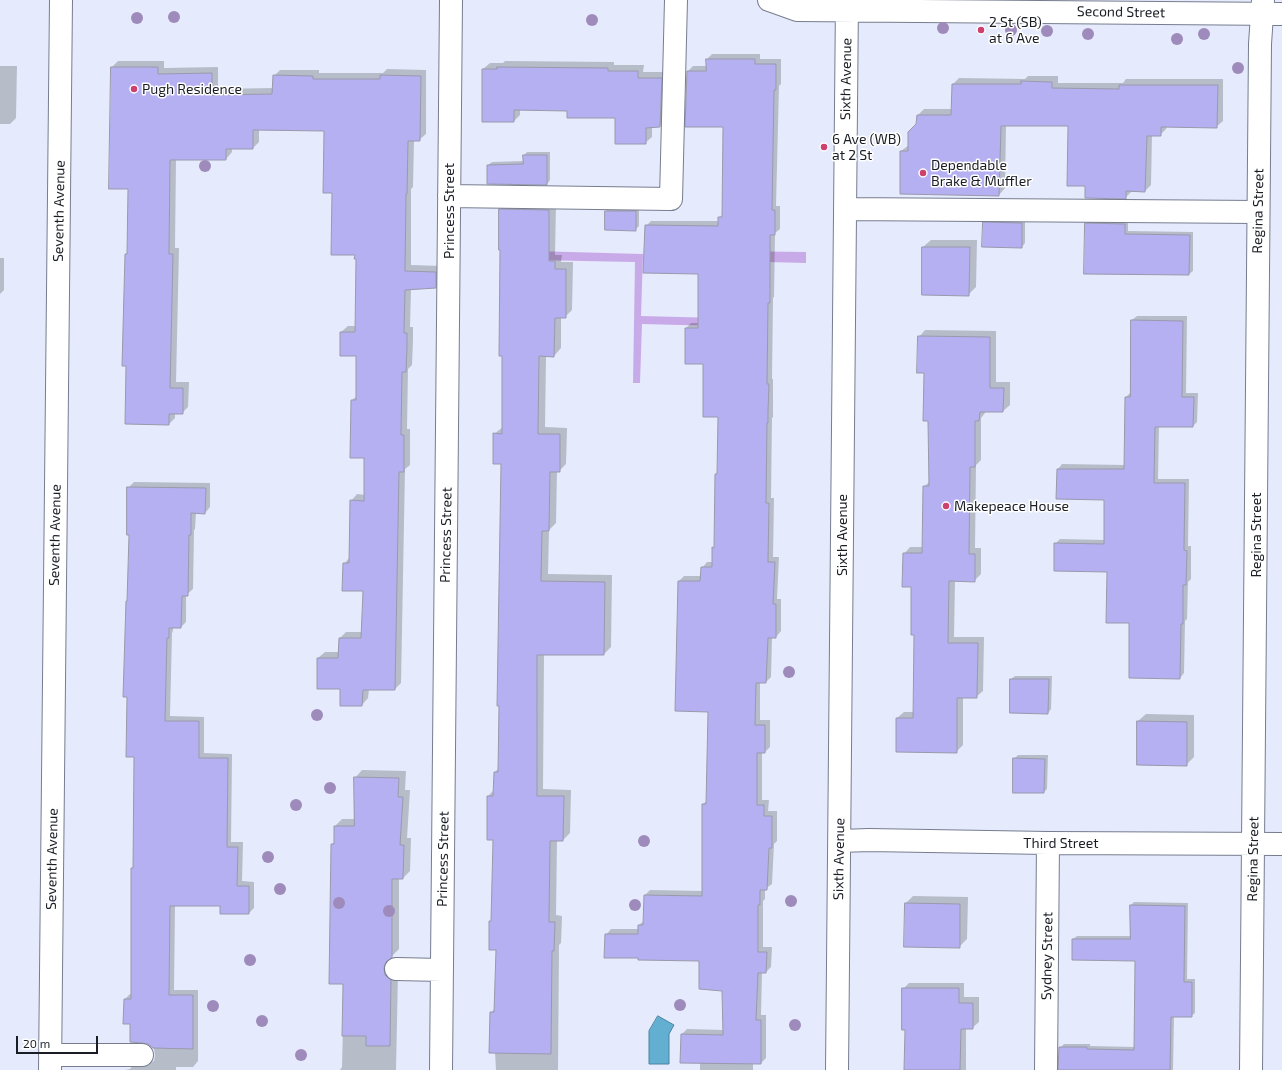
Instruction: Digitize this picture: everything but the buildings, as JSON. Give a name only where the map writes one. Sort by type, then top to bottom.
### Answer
[{"type":"street","name":"Seventh Avenue","points":[[50,1062],[61,0]]},
{"type":"street","name":"Princess Street","points":[[441,1070],[451,0]]},
{"type":"street","points":[[449,196],[671,199],[676,0]]},
{"type":"street","name":"Second Street","points":[[769,0],[797,10],[847,5],[1269,9]]},
{"type":"street","name":"Sixth Avenue","points":[[837,1070],[847,5]]},
{"type":"street","name":"Regina Street","points":[[1251,1070],[1260,44],[1269,9]]},
{"type":"street","points":[[845,209],[1258,212]]},
{"type":"street","name":"Third Street","points":[[840,841],[1282,844]]},
{"type":"street","name":"Sydney Street","points":[[1046,1070],[1048,843]]},
{"type":"street","points":[[396,969],[442,970]]},
{"type":"street","points":[[50,1062],[142,1055]]},
{"type":"shaded area","points":[[533,251],[643,254],[641,316],[719,318],[719,326],[642,324],[640,383],[633,383],[635,262],[532,260]]},
{"type":"shaded area","points":[[728,251],[806,252],[806,263],[728,261]]},
{"type":"water","points":[[658,1016],[674,1025],[669,1034],[669,1064],[649,1064],[649,1031]]},
{"type":"place","name":"2 St (SB) at 6 Ave","points":[[981,30]]},
{"type":"place","name":"Pugh Residence","points":[[134,89]]},
{"type":"place","name":"6 Ave (WB) at 2 St","points":[[824,147]]},
{"type":"place","name":"Dependable Brake & Muffler","points":[[923,173]]},
{"type":"place","name":"Makepeace House","points":[[946,506]]}]
